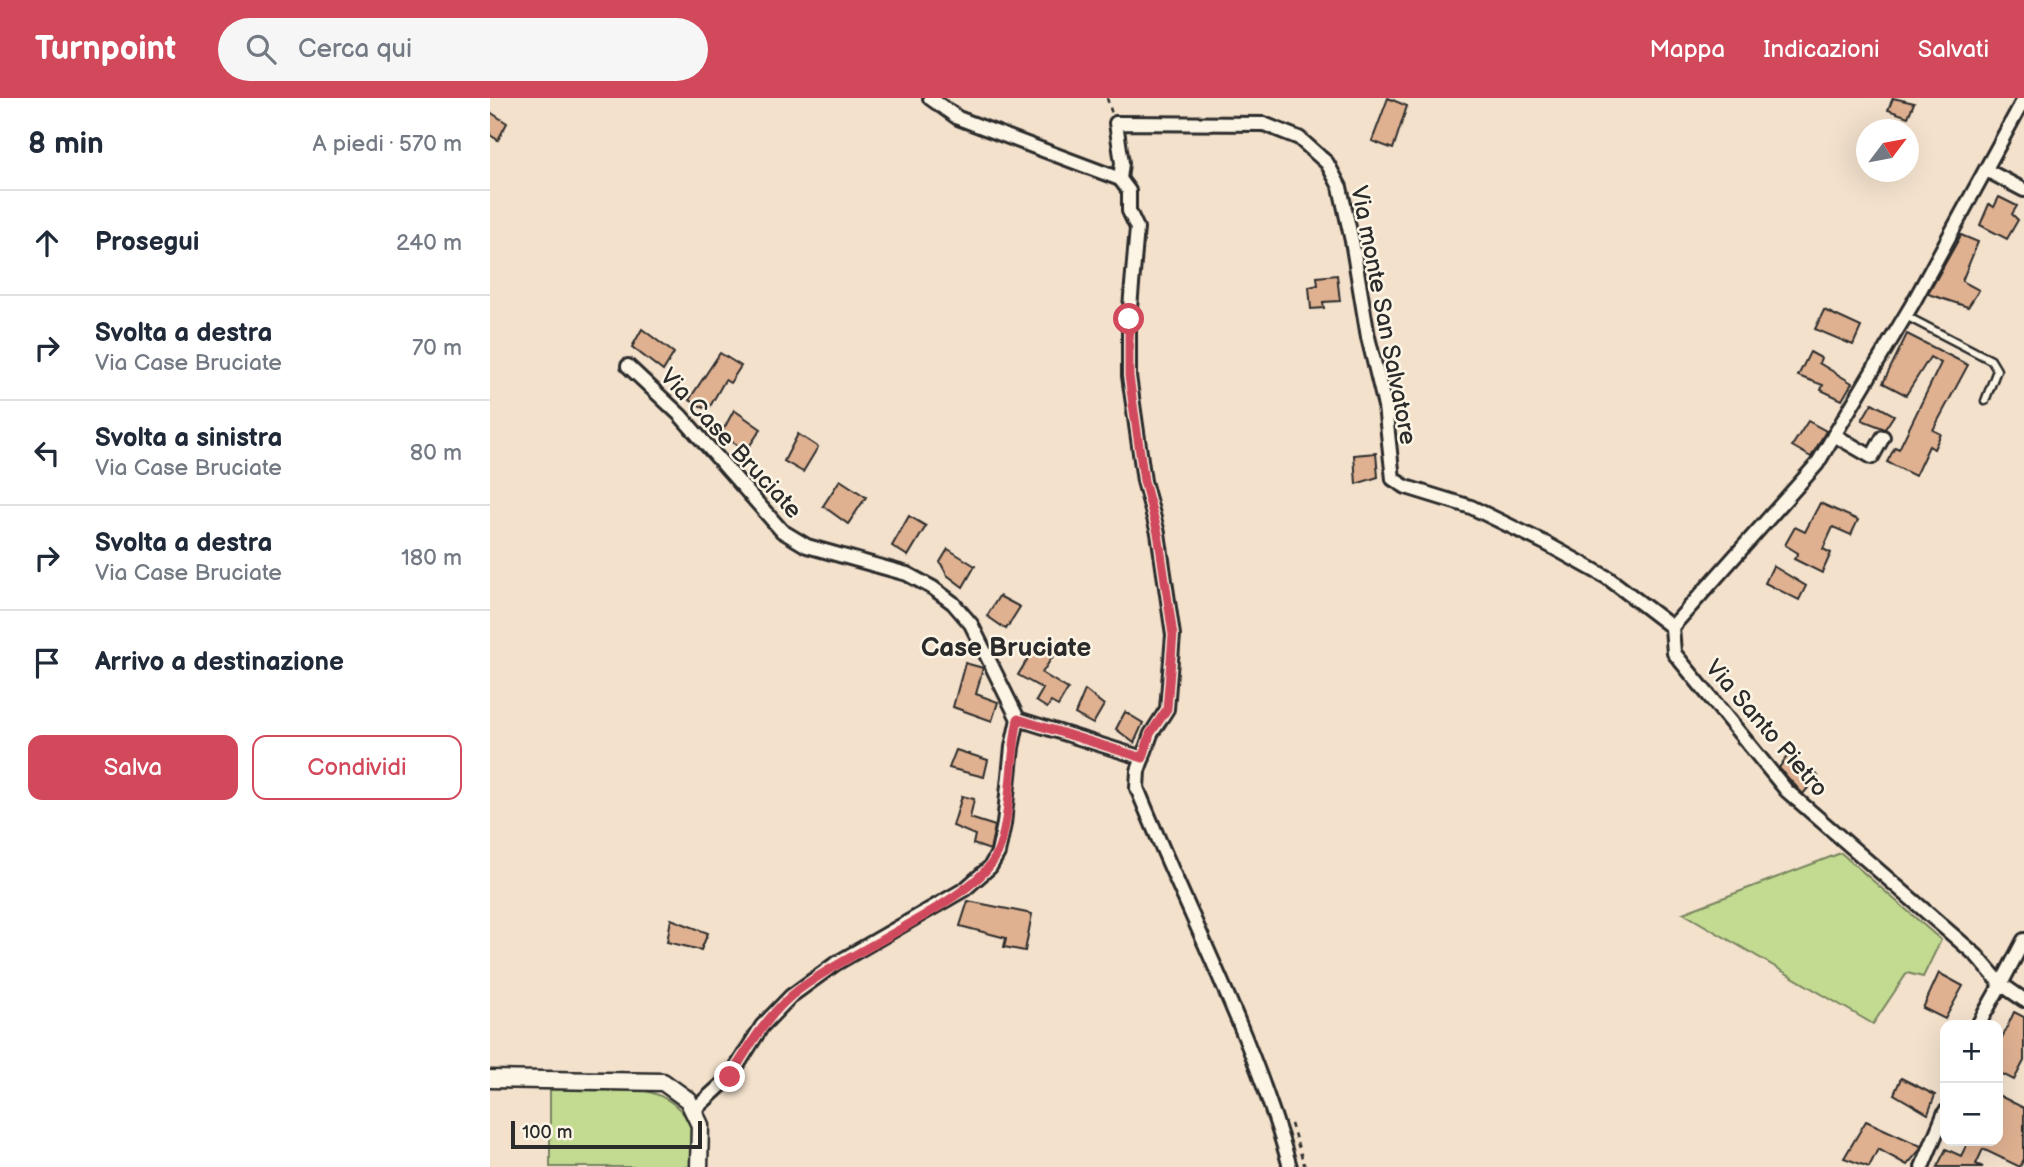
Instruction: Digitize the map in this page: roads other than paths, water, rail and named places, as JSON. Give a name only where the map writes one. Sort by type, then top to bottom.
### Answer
[{"type":"street","points":[[930,98],[958,118],[1120,179],[1129,191],[1129,211],[1138,228],[1129,319],[1129,376],[1144,481],[1158,533],[1173,635],[1167,709],[1150,734],[1138,788],[1241,1031],[1280,1130],[1290,1167]]},
{"type":"street","points":[[1672,627],[1817,464],[1906,316],[2024,99]]},
{"type":"street","name":"Via monte San Salvatore","points":[[1120,179],[1122,163],[1116,123],[1264,124],[1299,138],[1327,163],[1340,187],[1368,337],[1385,406],[1393,479],[1406,487],[1471,507],[1547,544],[1608,578],[1672,627]]},
{"type":"street","points":[[1986,170],[2024,190]]},
{"type":"street","name":"Via Case Bruciate","points":[[628,366],[680,415],[782,531],[807,546],[906,574],[933,588],[953,603],[971,624],[1018,719]]},
{"type":"street","points":[[1834,435],[1872,457],[1883,437]]},
{"type":"street","name":"Via Santo Pietro","points":[[1672,627],[1674,653],[1787,791],[1977,956],[2001,984],[2024,1000]]},
{"type":"street","points":[[693,1111],[730,1077],[762,1026],[791,996],[835,964],[965,890],[990,867],[998,853],[1004,824],[1012,747],[1018,719],[1143,758]]},
{"type":"street","points":[[1982,1020],[2024,940]]},
{"type":"street","points":[[490,1079],[663,1082],[688,1100],[700,1125],[699,1167]]},
{"type":"street","points":[[1922,1167],[1940,1124]]},
{"type":"lane","points":[[1906,316],[1991,360],[1997,370],[1985,401]]},
{"type":"district","name":"Case Bruciate","points":[[1006,647]]}]
